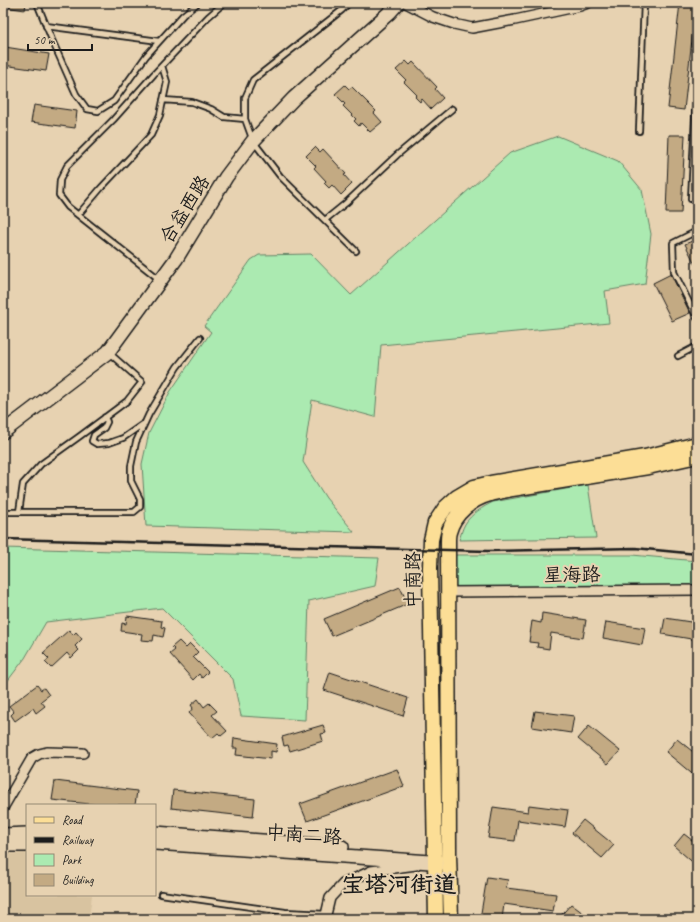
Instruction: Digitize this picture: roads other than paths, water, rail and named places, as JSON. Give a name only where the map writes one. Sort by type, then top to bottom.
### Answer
[{"type":"main road","name":"合益西路","points":[[3,432],[108,352],[176,259],[226,177],[253,141],[294,98],[390,12],[398,3]]},
{"type":"main road","name":"中南路","points":[[436,919],[430,568],[431,540],[436,523],[444,508],[457,497],[474,487],[645,457],[697,444]]},
{"type":"main road","name":"中南路","points":[[451,919],[448,542],[449,532],[453,523],[465,507],[489,494],[648,467],[697,456]]},
{"type":"main road","name":"中南二路","points":[[156,833],[435,858]]},
{"type":"main road","points":[[3,834],[26,834]]},
{"type":"main road","name":"中南二路","points":[[156,843],[450,859]]},
{"type":"main road","points":[[3,845],[26,845]]},
{"type":"street","points":[[406,3],[433,17],[472,28],[529,17],[588,3]]},
{"type":"street","name":"星海路","points":[[448,592],[697,590]]},
{"type":"street","points":[[3,808],[32,758],[47,752],[83,753]]},
{"type":"street","points":[[326,917],[330,898],[343,884],[371,871],[435,858]]},
{"type":"lane","points":[[37,3],[76,94],[87,109],[98,111],[114,101],[146,56],[183,15],[198,3]]},
{"type":"lane","points":[[161,280],[68,207],[59,195],[60,180],[67,166],[113,120],[208,17],[224,3]]},
{"type":"lane","points":[[349,3],[253,80],[244,98],[244,119],[253,141],[280,176],[356,251]]},
{"type":"lane","points":[[639,131],[644,3]]},
{"type":"lane","points":[[46,26],[159,41]]},
{"type":"lane","points":[[78,215],[101,188],[152,135],[160,115],[166,82],[162,66]]},
{"type":"lane","points":[[690,199],[695,158],[697,78]]},
{"type":"lane","points":[[163,100],[192,102],[211,109],[224,117],[244,119]]},
{"type":"lane","points":[[325,220],[346,203],[397,155],[452,109]]},
{"type":"lane","points":[[697,231],[673,243],[674,272],[697,318]]},
{"type":"lane","points":[[3,512],[134,512],[140,507],[140,499],[131,481],[131,466],[136,442],[148,414],[177,367],[200,338]]},
{"type":"lane","points":[[678,356],[697,346]]},
{"type":"lane","points":[[19,512],[23,484],[41,464],[126,401],[142,382],[108,352]]},
{"type":"lane","points":[[106,417],[107,422],[104,428],[94,435],[92,441],[97,444],[109,443],[123,438],[145,423]]},
{"type":"lane","points":[[161,894],[326,917]]},
{"type":"railway","points":[[3,539],[488,551],[635,548],[697,554]]},
{"type":"district","name":"宝塔河街道","points":[[399,884]]}]
